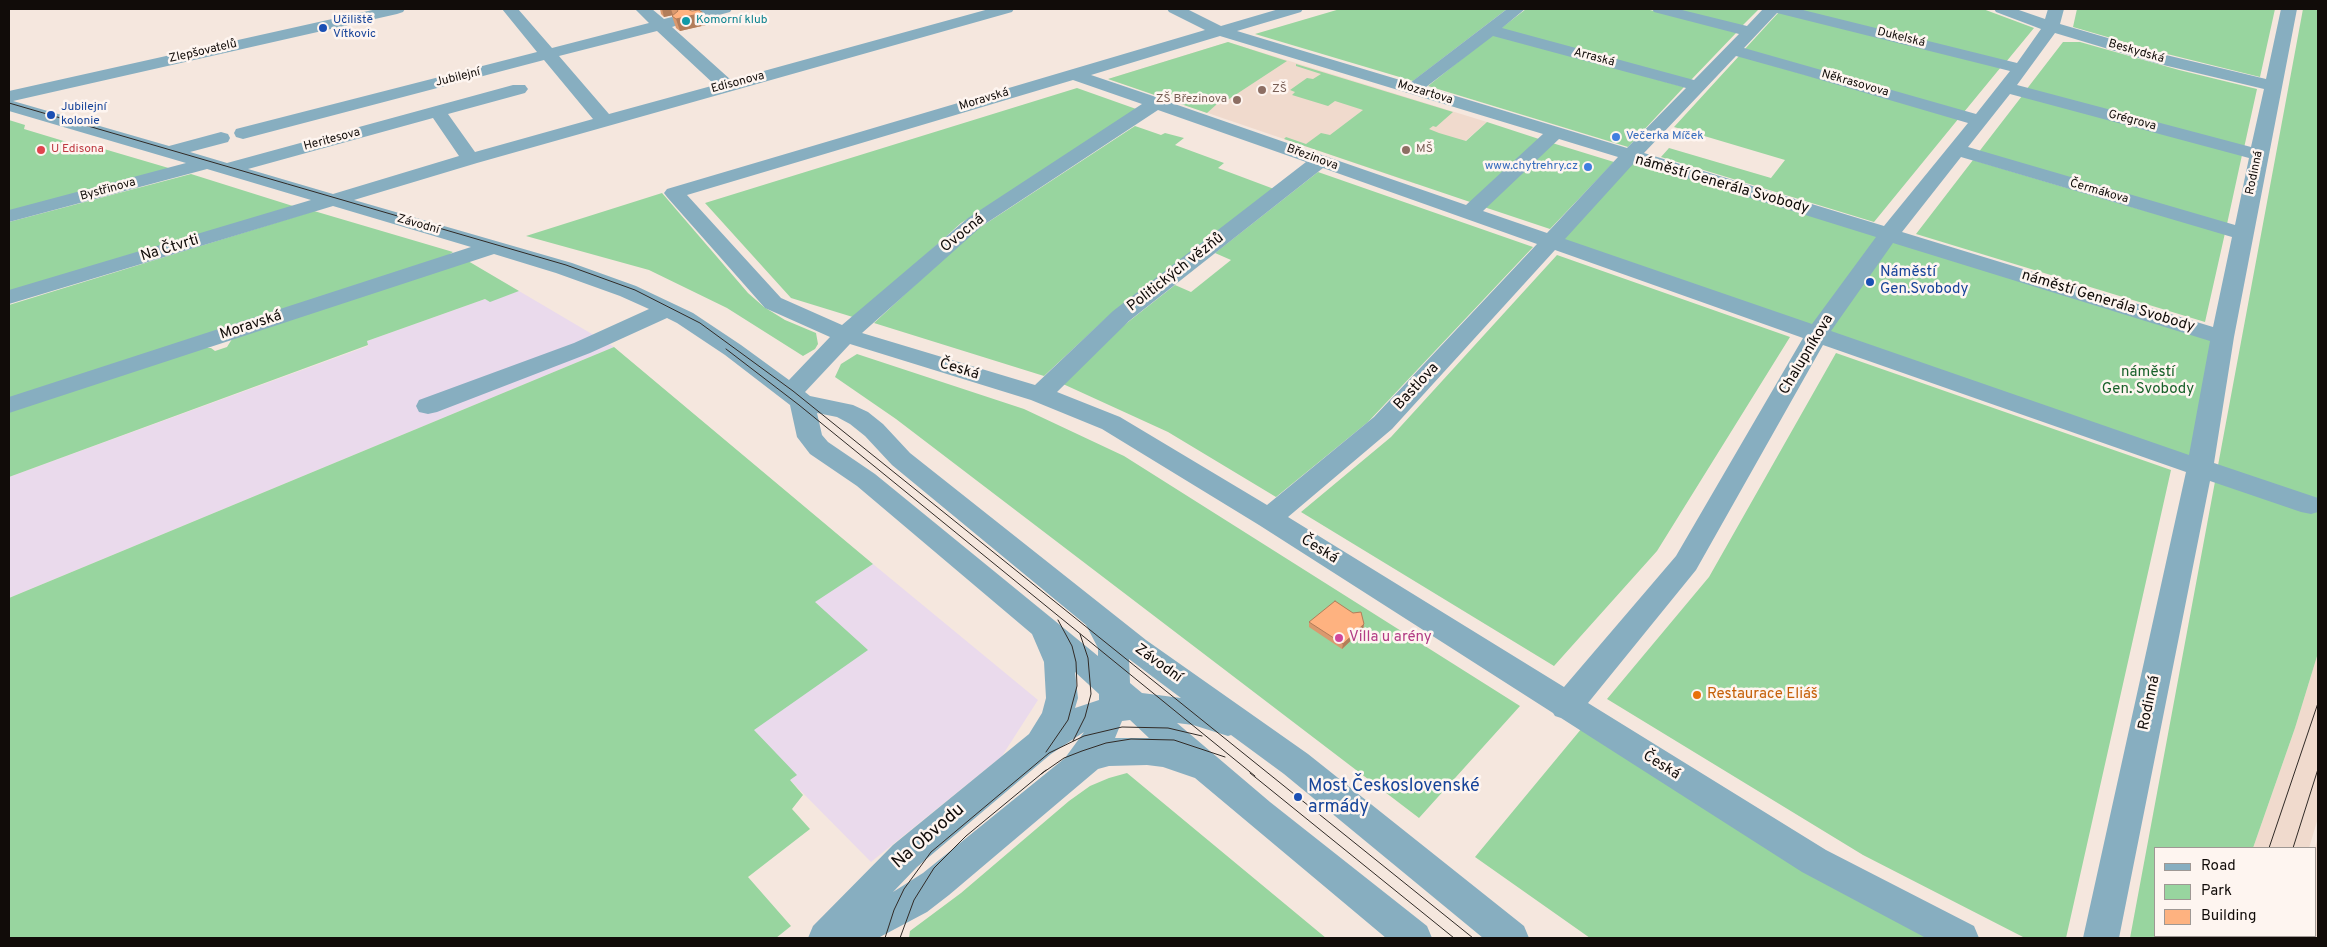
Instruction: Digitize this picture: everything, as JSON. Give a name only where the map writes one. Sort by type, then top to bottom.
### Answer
[{"type":"street","name":"Zlepšovatelů","points":[[9,96],[397,9]]},
{"type":"street","points":[[510,9],[604,120]]},
{"type":"street","points":[[643,9],[666,24],[727,86]]},
{"type":"street","points":[[696,16],[724,9]]},
{"type":"street","name":"Edisonova","points":[[332,200],[604,120],[1006,9]]},
{"type":"street","name":"Mozartova","points":[[1175,9],[1219,31],[1631,155]]},
{"type":"street","name":"Moravská","points":[[674,193],[1295,9]]},
{"type":"street","points":[[1413,89],[1517,9]]},
{"type":"street","points":[[1660,9],[1748,31]]},
{"type":"street","points":[[1631,155],[1748,31],[1772,9]]},
{"type":"street","name":"Dukelská","points":[[1780,9],[2021,69]]},
{"type":"street","name":"Beskydská","points":[[2002,9],[2054,18],[2161,59],[2273,86]]},
{"type":"street","name":"Rodinná","points":[[2222,337],[2289,9]]},
{"type":"street","name":"Chalupníkova","points":[[1566,707],[1686,563],[1817,334],[1888,235],[1978,120],[2021,69],[2054,18]]},
{"type":"street","name":"Jubilejní","points":[[243,133],[666,24]]},
{"type":"street","name":"Arraská","points":[[1490,30],[1698,86]]},
{"type":"street","name":"Někrasovova","points":[[1731,50],[1810,70],[1978,120]]},
{"type":"street","name":"Březinova","points":[[1072,74],[1158,102],[1320,161],[1552,241]]},
{"type":"street","name":"Grégrova","points":[[2006,88],[2259,155]]},
{"type":"street","name":"Heritesova","points":[[217,166],[519,89]]},
{"type":"street","name":"Ovocná","points":[[796,398],[845,335],[975,222],[1158,102]]},
{"type":"street","name":"Závodní","points":[[9,106],[494,247],[607,282],[668,309],[718,339],[796,398],[844,411],[859,418],[874,430],[901,459],[1135,648],[1262,740],[1511,938]]},
{"type":"street","points":[[437,111],[470,159]]},
{"type":"street","points":[[1468,213],[1556,132]]},
{"type":"street","points":[[168,152],[221,138]]},
{"type":"street","name":"Čermákova","points":[[1955,149],[2243,234]]},
{"type":"street","name":"náměstí Generála Svobody","points":[[1552,241],[1631,155],[2222,337]]},
{"type":"street","name":"Edisonova","points":[[410,222],[404,207],[405,192],[432,174],[470,159]]},
{"type":"street","name":"Politických vězňů","points":[[1040,394],[1121,316],[1320,161]]},
{"type":"street","name":"Bystřinova","points":[[9,216],[217,166]]},
{"type":"street","name":"Česká","points":[[674,193],[774,303],[845,335],[1040,394],[1111,423],[1269,518],[1566,707],[1814,861],[1961,938]]},
{"type":"street","name":"Na Čtvrti","points":[[9,297],[332,200]]},
{"type":"street","points":[[1552,241],[2200,468],[2311,505]]},
{"type":"street","name":"Bastlova","points":[[1269,518],[1383,423],[1552,241]]},
{"type":"street","name":"Moravská","points":[[9,405],[494,247]]},
{"type":"street","points":[[428,406],[582,348],[668,309]]},
{"type":"street","points":[[2200,468],[2222,337]]},
{"type":"street","points":[[796,398],[813,443],[866,480],[1038,622],[1120,702],[1414,938]]},
{"type":"street","name":"Rodinná","points":[[2101,938],[2200,468]]},
{"type":"street","points":[[1070,772],[1102,733],[1120,702],[1111,642],[1103,626],[1090,612]]},
{"type":"street","name":"Na Obvodu","points":[[1038,622],[1050,639],[1056,654],[1062,685],[1062,698],[1057,717],[1040,744]]},
{"type":"street","name":"Na Obvodu","points":[[826,938],[905,856],[1040,744],[1071,724],[1120,702],[1202,714],[1234,725],[1262,740]]},
{"type":"street","points":[[843,938],[914,900],[936,884],[1087,759],[1122,751],[1164,753],[1192,762],[1218,779]]},
{"type":"shaded area","name":"ZŠ","points":[[1228,42],[1487,122],[1416,184],[1108,79]]},
{"type":"shaded area","points":[[519,291],[614,347],[9,598],[9,477],[368,346],[367,341],[485,299],[490,301]]},
{"type":"shaded area","points":[[873,564],[1038,700],[1002,756],[871,862],[790,780],[700,675]]},
{"type":"shaded area","points":[[2318,653],[2318,818],[2309,847],[2253,847],[2295,728]]},
{"type":"shaded area","points":[[2318,837],[2318,938],[2285,938],[2317,937],[2317,847],[2315,847]]},
{"type":"green space","points":[[1340,9],[1507,9],[1413,81],[1255,34]]},
{"type":"green space","points":[[1526,9],[1646,9],[1737,32],[1690,81],[1500,29]]},
{"type":"green space","points":[[1672,9],[1759,9],[1742,26]]},
{"type":"green space","points":[[1793,9],[1983,9],[2034,28],[2006,62]]},
{"type":"green space","points":[[2077,9],[2275,9],[2260,77],[2159,52],[2073,27]]},
{"type":"green space","points":[[2303,9],[2318,9],[2318,653],[2295,728],[2253,847],[2154,847],[2154,937],[2215,938],[2130,938]]},
{"type":"green space","points":[[1779,12],[2001,67],[1964,112],[1744,50]]},
{"type":"green space","points":[[1493,34],[1684,87],[1628,147],[1428,86]]},
{"type":"green space","points":[[1228,42],[1287,61],[1226,101],[1203,95],[1198,96],[1217,104],[1207,113],[1108,79]]},
{"type":"green space","points":[[2063,42],[2080,42],[2179,70],[2257,89],[2244,148],[2026,90]]},
{"type":"green space","points":[[1739,56],[1959,118],[1874,222],[1661,157],[1669,148],[1771,178],[1785,160],[1674,127]]},
{"type":"green space","points":[[1296,64],[1453,112],[1436,127],[1433,126],[1429,129],[1439,133],[1466,141],[1487,122],[1542,140],[1473,203],[1284,139],[1286,137],[1306,144],[1321,133],[1330,135],[1363,110],[1335,101],[1328,106],[1292,95],[1295,92],[1290,90],[1307,78],[1313,79],[1321,74],[1296,66]]},
{"type":"green space","points":[[1077,88],[1139,110],[961,223],[856,318],[791,298],[705,203]]},
{"type":"green space","points":[[2022,96],[2242,155],[2227,224],[1978,153]]},
{"type":"green space","points":[[9,120],[25,125],[24,129],[90,149],[104,149],[172,169],[9,212]]},
{"type":"green space","points":[[1135,126],[1161,135],[1165,133],[1184,138],[1175,145],[1224,163],[1218,168],[1274,189],[1102,322],[1044,376],[874,323],[970,234]]},
{"type":"green space","points":[[1549,142],[1614,162],[1550,229],[1481,206]]},
{"type":"green space","name":"náměstí Gen. Svobody","points":[[1631,155],[2222,337],[2200,468],[1552,241]]},
{"type":"green space","points":[[1973,160],[2225,233],[2205,322],[1916,234]]},
{"type":"green space","points":[[1318,172],[1533,247],[1368,422],[1276,497],[1168,432],[1063,384],[1123,326],[1175,285],[1191,292],[1231,260],[1215,253]]},
{"type":"green space","points":[[191,174],[296,207],[9,294],[9,222]]},
{"type":"green space","points":[[662,193],[748,293],[764,307],[785,320],[816,333],[818,344],[815,349],[803,356],[727,308],[649,270],[526,236]]},
{"type":"green space","points":[[314,211],[453,252],[447,256],[314,301],[9,398],[9,305]]},
{"type":"green space","points":[[1557,255],[1790,337],[1657,551],[1554,666],[1301,512],[1391,437]]},
{"type":"green space","points":[[468,261],[519,291],[490,302],[485,299],[367,341],[368,345],[9,477],[9,411],[202,348],[211,348],[215,351],[227,347],[232,339]]},
{"type":"green space","points":[[614,347],[873,564],[815,602],[868,650],[754,730],[797,775],[790,780],[803,795],[792,809],[810,829],[748,877],[791,926],[776,938],[9,938],[9,598]]},
{"type":"green space","points":[[1836,353],[2171,470],[2066,938],[2025,938],[1863,855],[1607,699],[1709,577]]},
{"type":"green space","points":[[857,354],[1024,409],[1124,456],[1520,706],[1419,818],[896,419],[835,377],[841,364]]},
{"type":"green space","points":[[1582,728],[1845,894],[1929,938],[1590,938],[1475,857]]},
{"type":"green space","points":[[1127,773],[1326,938],[909,938],[910,931],[961,893],[1069,801],[1090,786]]},
{"type":"building","points":[[677,9],[699,10],[703,13],[676,19],[672,16],[678,11]]},
{"type":"building","name":"Villa u arény","points":[[1335,601],[1353,613],[1361,612],[1364,624],[1343,644],[1309,622]]},
{"type":"tram line","points":[[9,103],[566,265],[635,290],[700,323],[793,391],[1473,938]]},
{"type":"tram line","points":[[726,349],[799,405],[1255,776]]},
{"type":"tram line","points":[[1046,752],[1068,720],[1077,686],[1076,662],[1072,646],[1058,620]]},
{"type":"tram line","points":[[1073,741],[1085,717],[1091,694],[1088,658],[1080,634]]},
{"type":"tram line","points":[[2269,847],[2318,703]]},
{"type":"tram line","points":[[885,938],[894,910],[904,889],[931,852],[1049,753],[1084,736],[1122,727],[1168,728],[1202,736]]},
{"type":"tram line","points":[[1042,773],[1064,758],[1082,751],[1106,743],[1131,739],[1174,740],[1225,757]]},
{"type":"tram line","points":[[2293,847],[2318,769]]},
{"type":"tram line","points":[[1042,773],[1046,770]]},
{"type":"tram line","points":[[900,938],[914,900],[934,868],[966,836],[1042,773]]},
{"type":"tram line","points":[[1250,773],[1454,938]]},
{"type":"place","name":"Komorní klub","points":[[686,21]]},
{"type":"place","name":"Učiliště Vítkovic","points":[[323,28]]},
{"type":"place","name":"ZŠ","points":[[1262,90]]},
{"type":"place","name":"ZŠ Březinova","points":[[1237,100]]},
{"type":"place","name":"Jubilejní kolonie","points":[[51,115]]},
{"type":"place","name":"Večerka Míček","points":[[1616,137]]},
{"type":"place","name":"U Edisona","points":[[41,150]]},
{"type":"place","name":"MŠ","points":[[1406,150]]},
{"type":"place","name":"www.chytrehry.cz","points":[[1588,167]]},
{"type":"place","name":"Náměstí Gen.Svobody","points":[[1870,282]]},
{"type":"place","name":"Villa u arény","points":[[1339,638]]},
{"type":"place","name":"Restaurace Eliáš","points":[[1697,695]]},
{"type":"place","name":"Most Československé armády","points":[[1298,797]]}]
